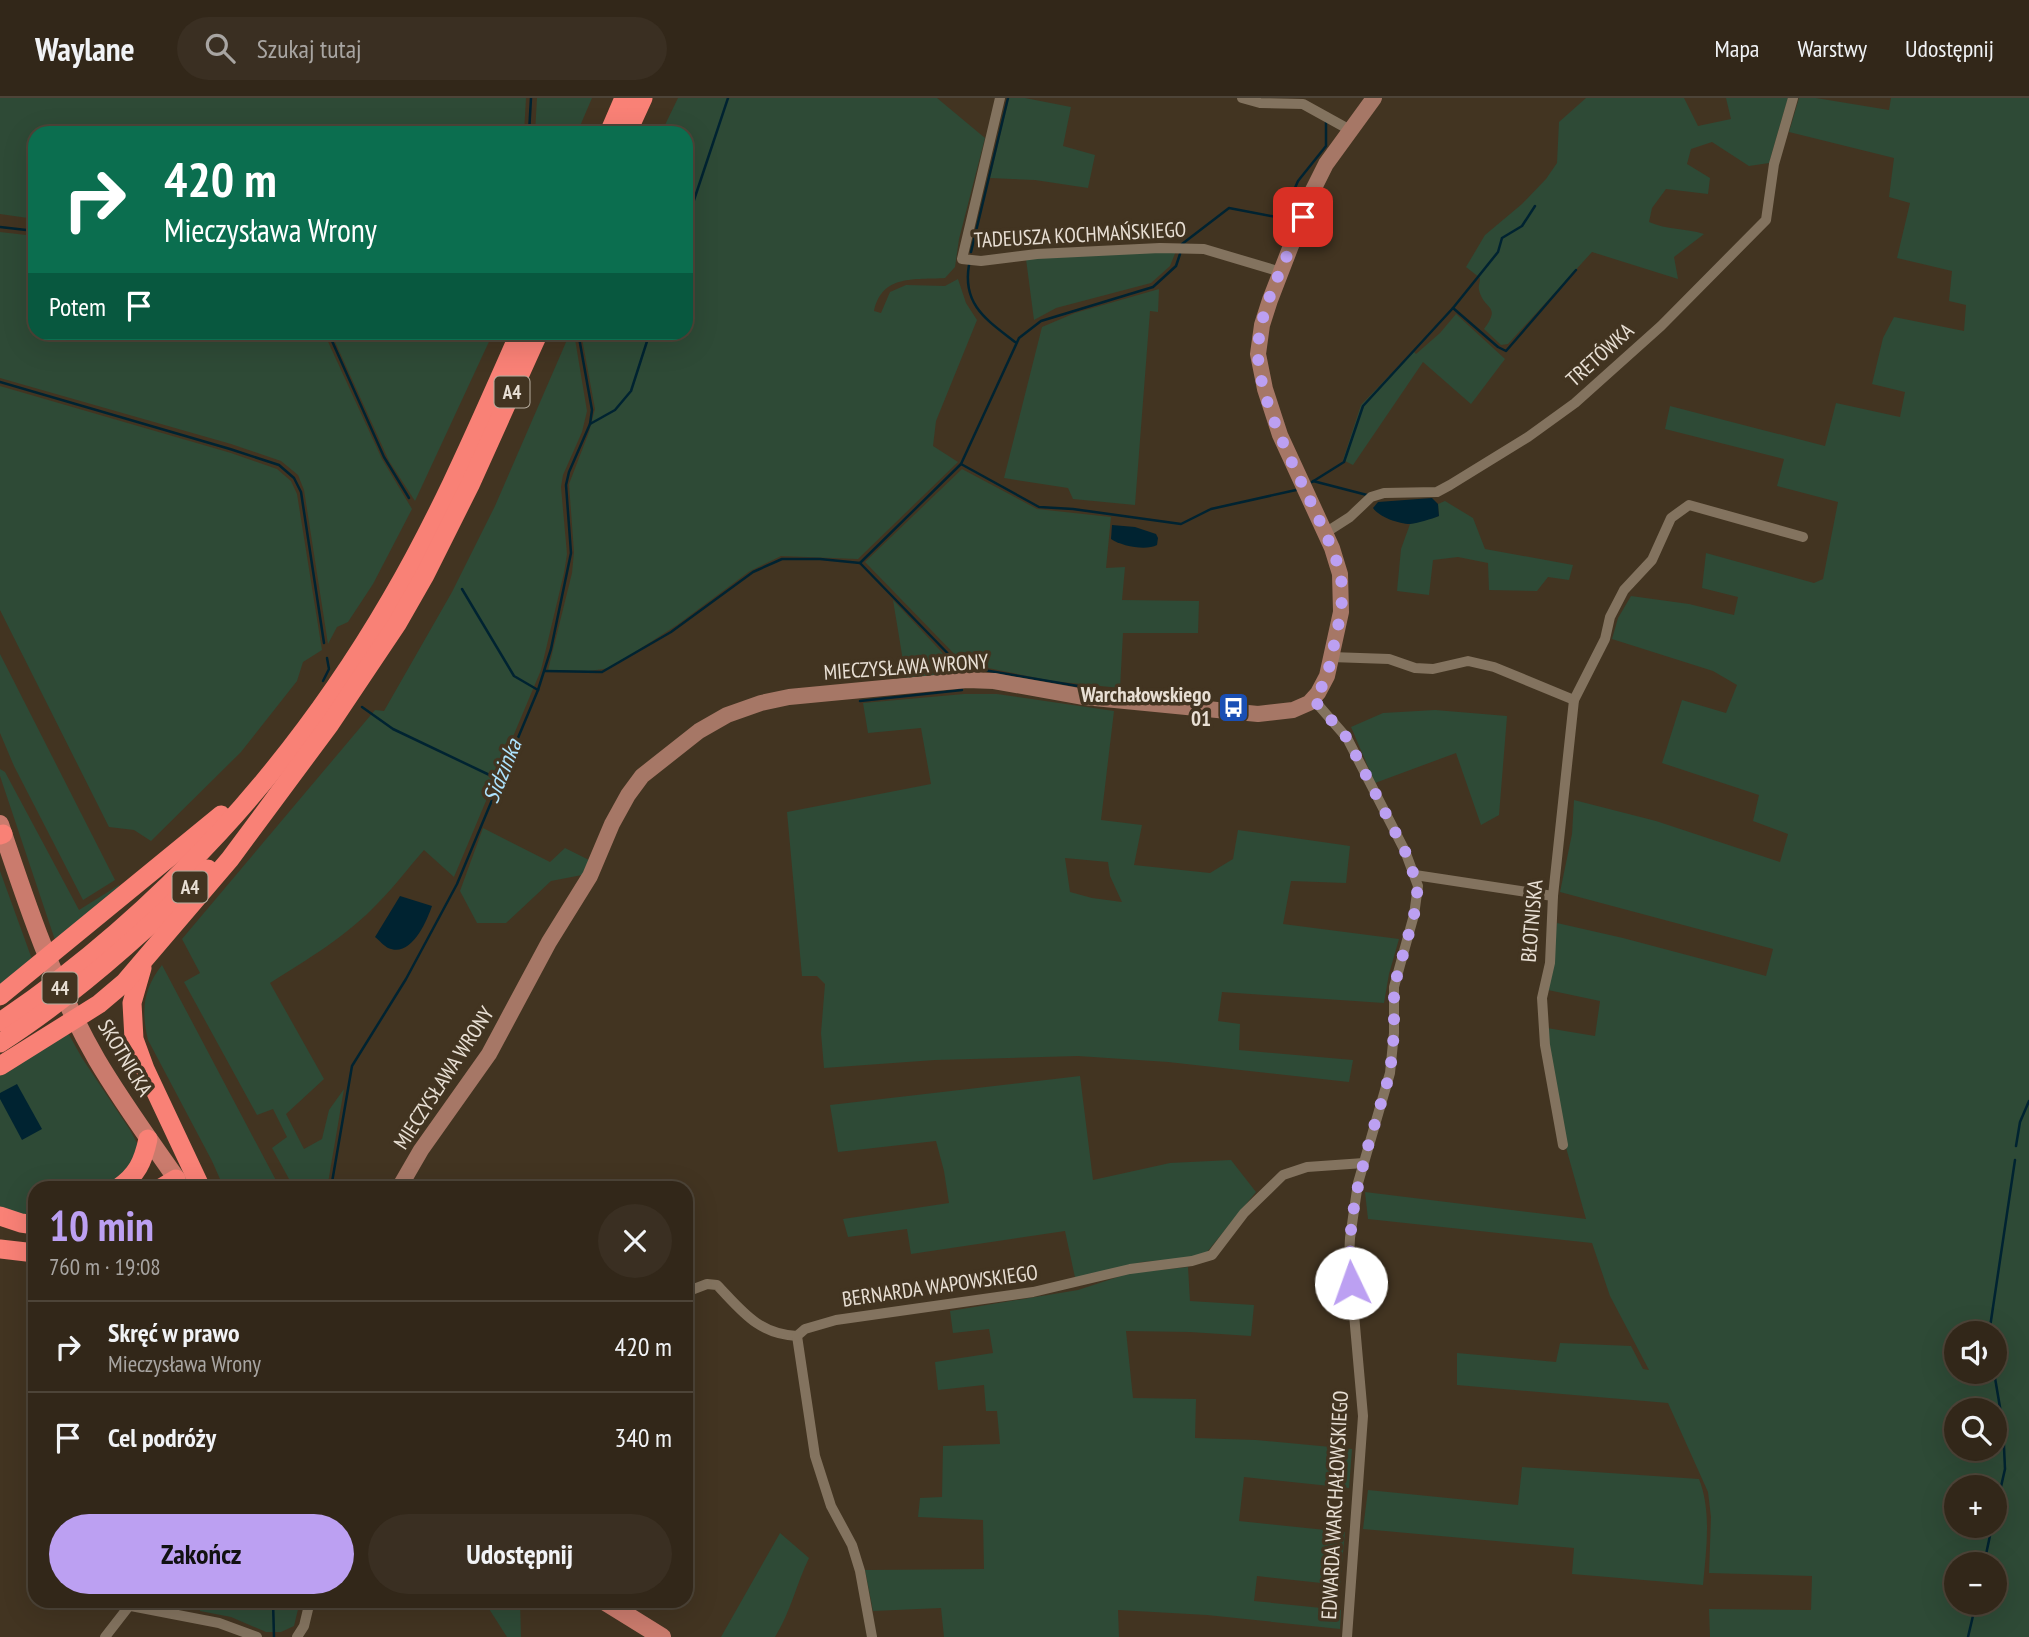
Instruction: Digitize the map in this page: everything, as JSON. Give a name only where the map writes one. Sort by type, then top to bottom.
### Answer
[{"type":"highway","points":[[611,126],[624,98]]},
{"type":"highway","points":[[630,126],[643,98]]},
{"type":"highway","name":"A4","points":[[0,1022],[87,956],[144,907],[200,853],[272,772],[334,690],[392,597],[455,476],[516,340]]},
{"type":"highway","name":"A4","points":[[0,1043],[77,987],[138,937],[213,864],[292,775],[363,676],[425,575],[470,485],[535,340]]},
{"type":"highway","points":[[0,996],[134,889],[272,772]]},
{"type":"highway","points":[[0,1066],[99,1004],[125,982],[230,859],[292,775]]},
{"type":"highway","points":[[147,958],[132,1003],[134,1040],[153,1088],[198,1181]]},
{"type":"highway","points":[[126,1181],[138,1171],[148,1139]]},
{"type":"highway","points":[[0,1216],[28,1224]]},
{"type":"highway","points":[[0,1249],[28,1252]]},
{"type":"main road","name":"SKOTNICKA","points":[[1,831],[37,934],[86,1040],[171,1181]]},
{"type":"main road","points":[[615,1608],[662,1637]]},
{"type":"street","name":"TADEUSZA KOCHMAŃSKIEGO","points":[[1000,98],[962,259],[981,261],[1037,254],[1160,248],[1204,249],[1281,272]]},
{"type":"street","points":[[1242,98],[1260,103],[1303,104],[1350,130]]},
{"type":"street","points":[[1313,699],[1327,676],[1341,612],[1342,587],[1337,560],[1280,435],[1260,372],[1258,354],[1261,332],[1311,194],[1326,164],[1374,98]]},
{"type":"street","name":"TRETÓWKA","points":[[1325,533],[1376,495],[1437,492],[1450,485],[1528,437],[1575,403],[1660,328],[1766,220],[1774,164],[1793,98]]},
{"type":"street","name":"BŁOTNISKA","points":[[1563,1145],[1543,1021],[1542,998],[1549,963],[1553,896],[1574,700],[1605,639],[1610,617],[1624,590],[1652,560],[1671,517],[1689,505],[1803,537]]},
{"type":"street","points":[[1331,657],[1389,659],[1415,668],[1433,669],[1468,661],[1494,667],[1574,700]]},
{"type":"street","name":"MIECZYSŁAWA WRONY","points":[[403,1181],[421,1150],[487,1057],[549,942],[590,876],[612,824],[628,795],[642,776],[699,731],[727,715],[789,697],[967,680],[994,681],[1084,697],[1258,714],[1293,710],[1313,699]]},
{"type":"street","name":"EDWARDA WARCHAŁOWSKIEGO","points":[[1313,699],[1347,738],[1405,851],[1418,886],[1414,915],[1394,987],[1394,1033],[1390,1073],[1364,1163],[1350,1238],[1350,1268],[1363,1416],[1347,1637]]},
{"type":"street","points":[[1415,875],[1553,896]]},
{"type":"street","name":"BERNARDA WAPOWSKIEGO","points":[[797,1336],[805,1329],[836,1320],[1033,1292],[1130,1269],[1192,1261],[1212,1255],[1244,1213],[1283,1175],[1307,1167],[1364,1163]]},
{"type":"street","points":[[693,1289],[707,1284],[717,1285],[747,1317],[761,1327],[783,1335],[797,1336],[815,1456],[831,1506],[852,1545],[860,1571],[872,1637]]},
{"type":"street","points":[[105,1637],[129,1608]]},
{"type":"street","points":[[150,1608],[219,1623],[257,1637]]},
{"type":"street","points":[[297,1637],[304,1626],[308,1608]]},
{"type":"green space","points":[[0,98],[526,98],[524,126],[28,126],[28,218],[0,214]]},
{"type":"green space","points":[[537,98],[592,98],[580,126],[535,126]]},
{"type":"green space","points":[[678,98],[937,98],[985,138],[959,239],[955,267],[945,278],[901,281],[892,285],[878,299],[874,311],[881,313],[890,292],[906,285],[945,286],[958,279],[966,303],[977,320],[936,421],[933,446],[958,462],[858,559],[781,556],[750,571],[677,625],[610,668],[589,671],[548,670],[572,573],[574,552],[569,484],[595,409],[582,340],[693,340],[693,126],[664,126]]},
{"type":"green space","points":[[1009,98],[1025,98],[1071,107],[1063,146],[1095,155],[1088,188],[1035,180],[990,178]]},
{"type":"green space","points":[[1586,98],[1684,98],[1698,126],[1731,119],[1726,98],[1788,98],[1769,163],[1749,166],[1712,142],[1691,149],[1687,164],[1710,178],[1708,194],[1666,189],[1652,208],[1649,222],[1704,234],[1674,257],[1678,279],[1592,252],[1508,344],[1501,345],[1484,329],[1492,311],[1481,297],[1480,278],[1466,267],[1485,235],[1522,204],[1546,179],[1557,163],[1559,122]]},
{"type":"green space","points":[[1799,98],[1816,98],[1889,110],[1891,98],[2029,98],[2029,1637],[1710,1637],[1709,1609],[1811,1610],[1812,1576],[1709,1573],[1711,1517],[1708,1492],[1668,1403],[1457,1385],[1457,1353],[1556,1362],[1560,1343],[1631,1346],[1643,1369],[1649,1370],[1610,1296],[1592,1243],[1368,1219],[1365,1192],[1586,1219],[1565,1144],[1547,1028],[1595,1036],[1600,1001],[1548,990],[1557,923],[1766,976],[1773,949],[1560,892],[1572,834],[1574,800],[1656,821],[1780,862],[1788,834],[1753,821],[1759,795],[1662,763],[1682,700],[1726,713],[1737,685],[1713,671],[1612,639],[1618,618],[1631,596],[1689,604],[1734,615],[1738,597],[1702,588],[1706,553],[1814,583],[1823,579],[1838,502],[1777,486],[1784,459],[1665,429],[1670,406],[1825,446],[1836,403],[1900,417],[1905,392],[1872,384],[1883,338],[1894,317],[1964,331],[1966,305],[1949,301],[1952,271],[1897,258],[1910,203],[1889,197],[1894,158],[1789,132]]},
{"type":"green space","points":[[0,232],[28,235],[28,340],[327,340],[382,459],[412,509],[373,584],[348,622],[337,627],[328,644],[304,490],[298,475],[281,461],[231,444],[0,378]]},
{"type":"green space","points":[[1176,251],[1170,266],[1151,283],[1056,308],[1034,320],[1026,259]]},
{"type":"green space","points":[[1159,289],[1158,312],[1150,311],[1135,505],[1073,499],[1068,488],[1004,478],[1042,327],[1075,313]]},
{"type":"green space","points":[[1456,314],[1505,359],[1471,404],[1423,362],[1353,465],[1343,460],[1361,405],[1413,351],[1416,354],[1440,333]]},
{"type":"green space","points":[[334,340],[490,340],[415,501],[389,461]]},
{"type":"green space","points":[[567,340],[575,340],[587,411],[561,487],[567,554],[564,573],[541,670],[454,877],[424,850],[366,915],[327,946],[270,983],[324,1079],[286,1114],[304,1149],[322,1139],[329,1110],[344,1089],[328,1181],[290,1181],[272,1148],[287,1137],[273,1109],[257,1115],[184,982],[200,973],[182,939],[375,710],[384,711],[452,592],[495,506]]},
{"type":"green space","points":[[0,386],[231,453],[277,469],[291,481],[297,494],[322,650],[303,662],[297,681],[241,752],[151,841],[134,830],[109,827],[0,610]]},
{"type":"green space","points":[[962,469],[1037,509],[1111,517],[1106,568],[1125,567],[1122,600],[1199,601],[1198,633],[1123,633],[1120,688],[1052,681],[963,663],[865,562]]},
{"type":"green space","points":[[1445,501],[1473,518],[1485,549],[1573,565],[1569,580],[1548,577],[1537,591],[1489,590],[1488,563],[1458,557],[1433,560],[1429,595],[1397,591],[1401,549],[1410,524],[1439,516],[1438,504]]},
{"type":"green space","points":[[893,600],[950,661],[951,673],[906,679]]},
{"type":"green space","points":[[0,654],[115,880],[83,900],[14,766],[0,733]]},
{"type":"green space","points":[[964,694],[997,694],[1114,711],[1101,820],[1142,825],[1134,865],[1210,873],[1233,859],[1238,830],[1350,846],[1346,883],[1291,881],[1283,924],[1399,939],[1384,1003],[1222,992],[1218,1021],[1240,1024],[1239,1050],[1353,1060],[1349,1082],[1168,1062],[1078,1056],[935,1060],[824,1068],[821,1033],[825,984],[817,976],[802,976],[787,812],[931,784],[921,728],[868,733],[863,703]],"holes":[[[1065,858],[1108,862],[1110,876],[1122,902],[1070,892]]]},
{"type":"green space","points":[[1435,710],[1507,716],[1499,815],[1481,825],[1456,753],[1375,783],[1351,727],[1383,713]]},
{"type":"green space","points":[[0,769],[5,772],[79,910],[119,885],[121,890],[56,943],[0,776]]},
{"type":"green space","points":[[483,828],[550,862],[565,848],[589,860],[582,875],[551,881],[506,923],[477,923],[460,891]]},
{"type":"green space","points":[[0,871],[33,962],[0,989]]},
{"type":"green space","points":[[162,965],[276,1181],[221,1181],[148,1040],[145,1001]]},
{"type":"green space","points":[[67,1031],[138,1145],[134,1167],[119,1181],[28,1181],[28,1216],[0,1209],[0,1075]]},
{"type":"green space","points":[[1080,1076],[1093,1180],[1170,1163],[1231,1160],[1256,1192],[1207,1252],[1188,1258],[1142,1262],[1076,1282],[1065,1231],[911,1254],[907,1229],[848,1237],[843,1219],[949,1203],[936,1141],[838,1152],[830,1105]]},
{"type":"green space","points":[[1188,1267],[1190,1301],[1254,1305],[1251,1336],[1126,1331],[1133,1398],[1196,1399],[1195,1438],[1256,1440],[1352,1449],[1349,1488],[1244,1477],[1239,1521],[1345,1532],[1340,1585],[1257,1576],[1254,1601],[1341,1610],[1340,1629],[1207,1615],[1118,1610],[1119,1637],[944,1637],[941,1608],[873,1611],[865,1570],[984,1569],[983,1520],[918,1517],[920,1498],[942,1497],[943,1446],[1000,1444],[997,1411],[986,1411],[984,1385],[938,1390],[935,1362],[993,1353],[989,1329],[953,1333],[950,1311],[1078,1290],[1130,1273]]},
{"type":"green space","points":[[1522,1467],[1699,1479],[1707,1518],[1703,1585],[1572,1574],[1574,1548],[1363,1529],[1368,1490],[1518,1505]]},
{"type":"green space","points":[[780,1533],[809,1558],[775,1637],[721,1637]]},
{"type":"green space","points":[[201,1608],[298,1608],[294,1626],[281,1632],[266,1632],[231,1617],[200,1611]]},
{"type":"green space","points":[[488,1608],[520,1608],[521,1637],[507,1637]]},
{"type":"water","points":[[1432,498],[1438,504],[1439,516],[1414,523],[1405,524],[1390,519],[1373,508],[1378,502]]},
{"type":"water","points":[[1112,525],[1135,527],[1156,534],[1157,545],[1140,548],[1115,542],[1111,539]]},
{"type":"water","points":[[400,896],[432,906],[416,937],[404,948],[396,950],[386,947],[375,937]]},
{"type":"water","points":[[17,1084],[42,1129],[22,1140],[0,1099],[0,1093]]},
{"type":"waterway","name":"Sidzinka","points":[[529,126],[531,98]]},
{"type":"waterway","points":[[693,203],[728,98]]},
{"type":"waterway","points":[[971,252],[1008,98]]},
{"type":"waterway","points":[[1182,244],[1229,208],[1276,217],[1284,213],[1298,181],[1326,146],[1326,120]]},
{"type":"waterway","points":[[1312,482],[1344,462],[1363,406],[1453,308],[1498,252],[1502,238],[1522,226],[1535,206]]},
{"type":"waterway","points":[[0,227],[28,230]]},
{"type":"waterway","points":[[545,671],[602,672],[671,632],[753,572],[782,559],[860,563],[961,464],[1019,338],[1041,321],[1153,287],[1176,266],[1180,254]]},
{"type":"waterway","points":[[969,265],[969,291],[973,301],[986,319],[1015,342]]},
{"type":"waterway","points":[[1453,308],[1506,351],[1576,270]]},
{"type":"waterway","points":[[332,340],[384,457],[409,498]]},
{"type":"waterway","name":"Sidzinka","points":[[332,1181],[352,1066],[406,979],[457,884],[538,690],[551,649],[571,553],[566,485],[590,424],[592,410],[579,340]]},
{"type":"waterway","points":[[590,424],[615,410],[631,391],[647,340]]},
{"type":"waterway","points":[[0,382],[279,465],[294,478],[301,492],[324,643]]},
{"type":"waterway","points":[[961,464],[1039,507],[1181,524],[1211,509],[1296,490]]},
{"type":"waterway","points":[[1313,481],[1367,495]]},
{"type":"waterway","points":[[860,563],[960,666],[1119,693]]},
{"type":"waterway","points":[[462,589],[514,676],[538,690]]},
{"type":"waterway","points":[[323,681],[329,669],[327,658]]},
{"type":"waterway","points":[[860,701],[962,690]]},
{"type":"waterway","points":[[362,707],[393,729],[500,780]]},
{"type":"waterway","points":[[2016,1146],[2020,1122],[2029,1101]]},
{"type":"waterway","points":[[1991,1321],[2015,1160]]},
{"type":"waterway","points":[[1996,1384],[2003,1425],[2004,1475]]},
{"type":"waterway","points":[[1987,1552],[1989,1538]]},
{"type":"waterway","name":"Sidzinka","points":[[273,1608],[274,1637]]},
{"type":"waterway","points":[[1968,1637],[1973,1615]]},
{"type":"place","name":"Warchałowskiego 01","points":[[1234,707]]},
{"type":"route","points":[[1303,217],[1270,300],[1262,325],[1258,354],[1260,372],[1280,435],[1332,548],[1340,574],[1342,600],[1338,626],[1327,676],[1313,699],[1347,738],[1405,851],[1418,886],[1414,915],[1394,987],[1394,1033],[1390,1073],[1355,1199],[1349,1258],[1351,1283]]}]
